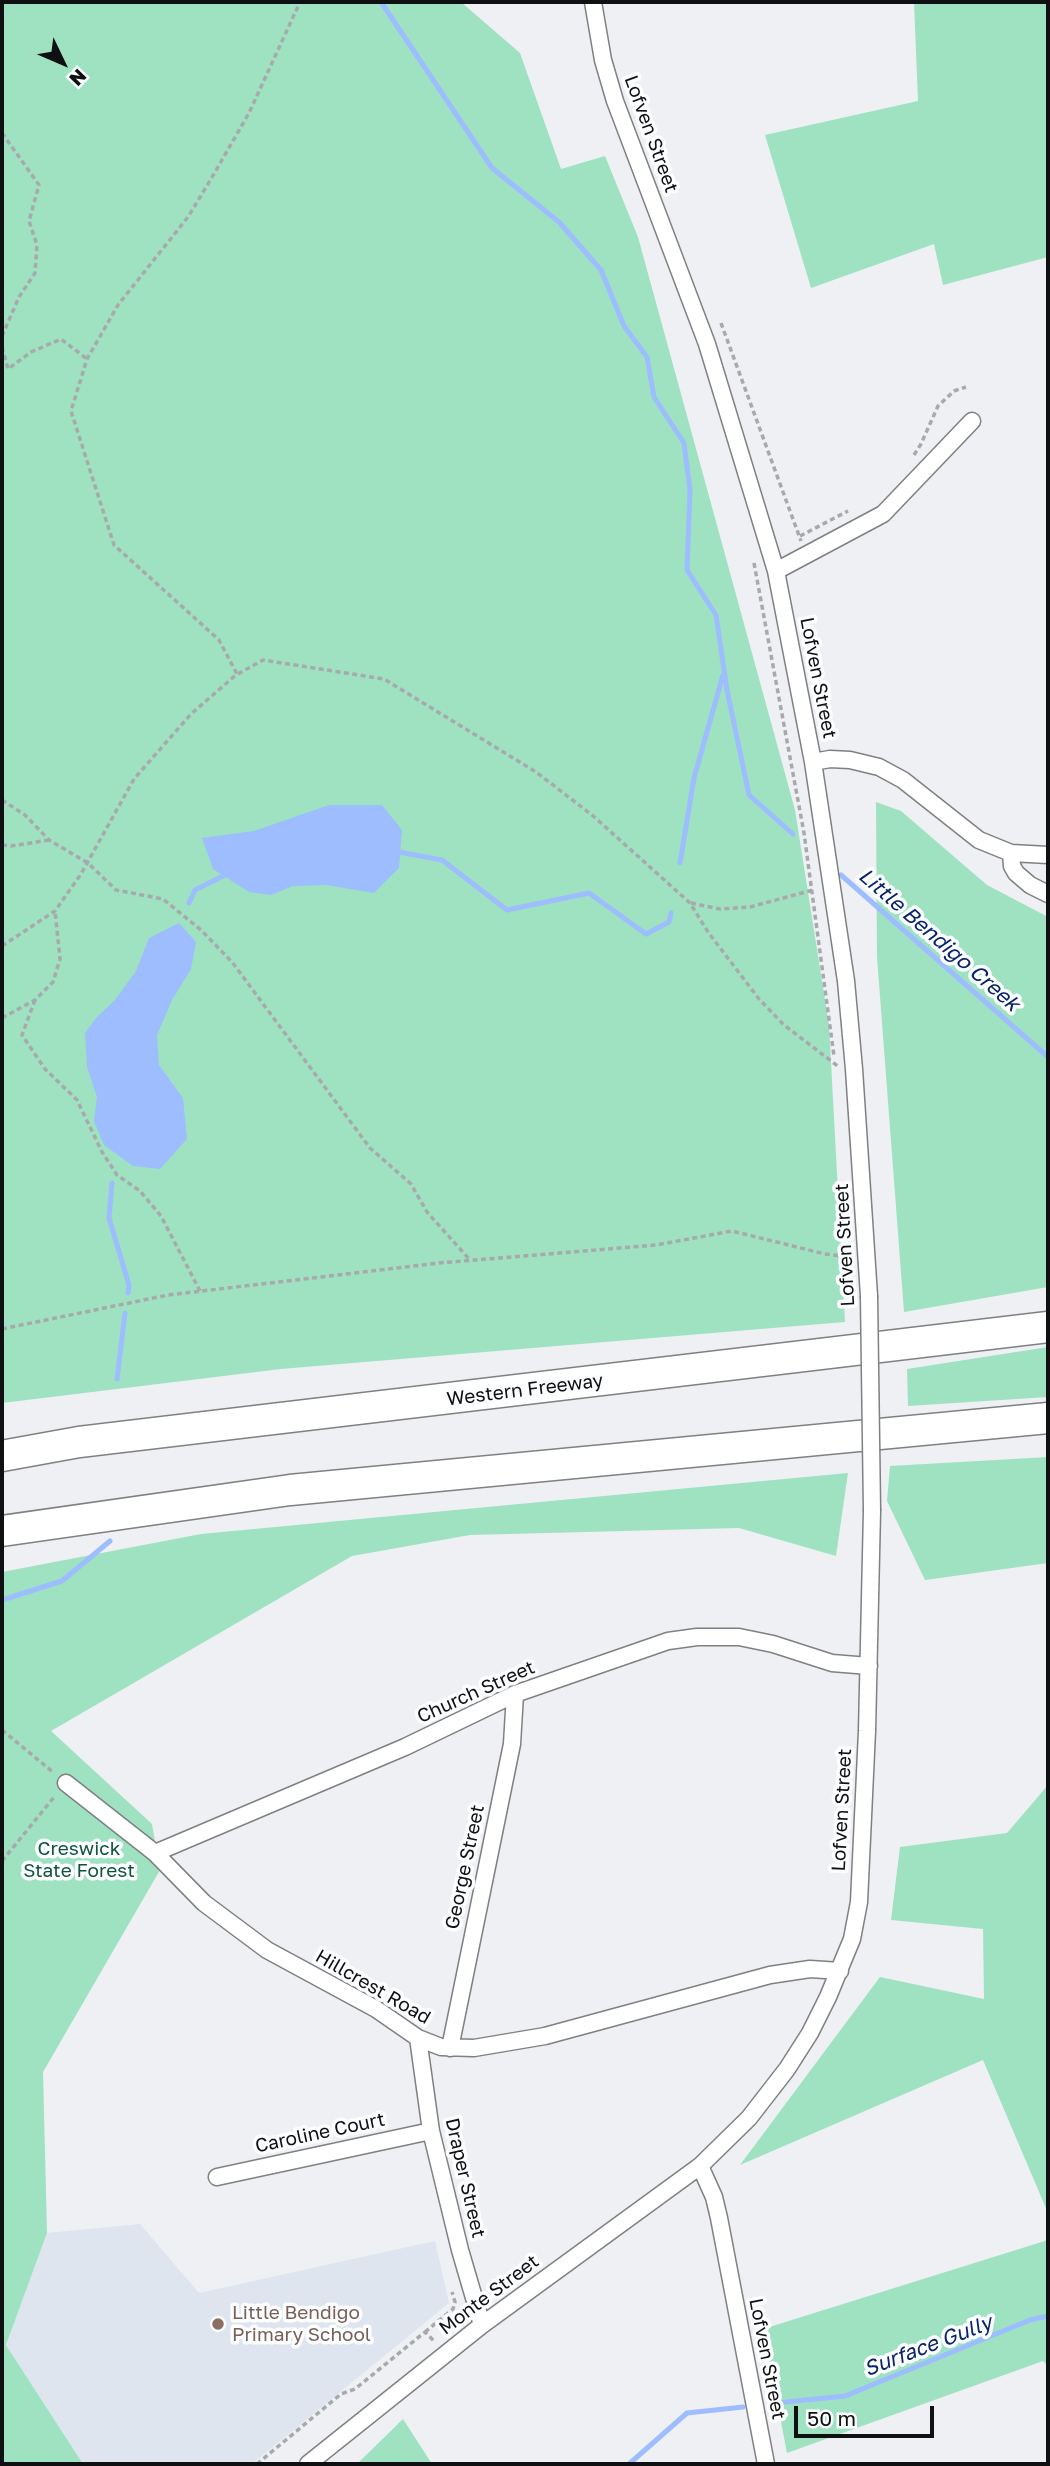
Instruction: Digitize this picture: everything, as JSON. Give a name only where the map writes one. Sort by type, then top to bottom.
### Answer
[{"type":"highway","name":"Western Freeway","points":[[2,1457],[79,1442],[1048,1327]]},
{"type":"highway","points":[[2,1531],[290,1490],[1048,1418]]},
{"type":"street","name":"Lofven Street","points":[[593,2],[603,60],[615,101],[707,344],[776,571],[813,762],[832,884],[855,1069],[860,1257],[869,1296],[872,1511],[869,1665],[859,1902],[850,1948],[810,2033],[773,2089],[734,2135],[700,2166],[714,2197],[719,2218],[766,2464]]},
{"type":"street","points":[[776,571],[883,514],[972,421]]},
{"type":"street","points":[[813,762],[830,759],[870,764],[887,771],[968,833],[994,847],[1011,853],[1048,855]]},
{"type":"street","points":[[1011,853],[1012,866],[1016,873],[1030,885],[1048,894]]},
{"type":"street","name":"Church Street","points":[[155,1853],[405,1747],[515,1694],[658,1644],[697,1637],[727,1636],[750,1639],[832,1663],[869,1665]]},
{"type":"street","name":"George Street","points":[[450,2048],[512,1744],[515,1694]]},
{"type":"street","name":"Hillcrest Road","points":[[66,1783],[155,1853],[204,1903],[267,1950],[376,2009],[418,2038],[450,2048],[474,2048],[545,2036],[770,1975],[810,1969],[840,1971]]},
{"type":"street","name":"Draper Street","points":[[418,2038],[431,2131],[460,2250],[482,2325]]},
{"type":"street","name":"Caroline Court","points":[[217,2177],[431,2131]]},
{"type":"street","name":"Monte Street","points":[[308,2464],[482,2325],[700,2166]]},
{"type":"path","points":[[237,674],[219,640],[114,545],[71,411],[87,359],[118,305],[188,217],[211,179],[249,113],[300,2]]},
{"type":"path","points":[[2,133],[39,185],[29,221],[37,245],[35,273],[19,297],[2,336]]},
{"type":"path","points":[[721,323],[800,536],[802,557]]},
{"type":"path","points":[[2,347],[8,369],[31,352],[61,339],[87,359]]},
{"type":"path","points":[[908,461],[921,444],[938,406],[954,391],[966,387]]},
{"type":"path","points":[[800,536],[848,511]]},
{"type":"path","points":[[759,586],[804,833],[835,1066]]},
{"type":"path","points":[[2,946],[55,911],[88,863],[134,779],[191,714],[237,674],[263,660],[384,679],[536,772],[592,815],[690,903],[715,943],[759,999],[784,1025],[835,1066],[855,1069]]},
{"type":"path","points":[[2,800],[25,814],[49,840],[88,863],[117,890],[163,899],[201,930],[232,961],[370,1147],[411,1184],[427,1212],[470,1260]]},
{"type":"path","points":[[2,845],[49,840]]},
{"type":"path","points":[[690,903],[720,909],[750,907],[832,884]]},
{"type":"path","points":[[2,1018],[35,1000],[53,982],[60,960],[55,911]]},
{"type":"path","points":[[35,1000],[23,1035],[45,1069],[77,1100],[102,1152],[117,1175],[140,1191],[161,1216],[200,1291]]},
{"type":"path","points":[[2,1328],[168,1295],[470,1260],[656,1245],[732,1231],[825,1254],[860,1257]]},
{"type":"path","points":[[852,1246],[860,1257]]},
{"type":"path","points":[[2,1730],[66,1783],[2,1860]]},
{"type":"path","points":[[257,2464],[341,2394],[355,2389],[453,2309],[455,2302],[452,2289]]},
{"type":"path","points":[[425,2332],[446,2354]]},
{"type":"shaded area","name":"Little Bendigo Primary School","points":[[140,2224],[199,2293],[435,2241],[449,2303],[252,2464],[83,2464],[6,2345],[47,2233]]},
{"type":"green space","points":[[2,2],[461,2],[520,53],[561,169],[605,156],[638,237],[795,810],[829,1025],[845,1322],[281,1369],[2,1403]]},
{"type":"green space","points":[[914,2],[1048,2],[1048,257],[943,285],[934,244],[811,288],[765,135],[918,101]]},
{"type":"green space","points":[[876,802],[901,811],[987,885],[1048,917],[1048,1287],[904,1312],[877,957]]},
{"type":"green space","points":[[1048,1347],[1048,1397],[908,1406],[907,1369]]},
{"type":"green space","points":[[1048,1457],[1048,1563],[925,1580],[887,1501],[890,1466]]},
{"type":"green space","name":"Creswick State Forest","points":[[848,1473],[836,1556],[739,1528],[470,1535],[352,1556],[51,1731],[152,1824],[160,1870],[43,2072],[47,2233],[6,2345],[83,2464],[2,2464],[2,1572],[201,1534]]},
{"type":"green space","points":[[1048,1785],[1048,2213],[983,2060],[740,2165],[880,1977],[984,1999],[983,1929],[891,1920],[900,1847],[1007,1833]]},
{"type":"green space","points":[[1048,2240],[1048,2366],[1043,2361],[787,2453],[763,2329]]},
{"type":"green space","points":[[403,2419],[432,2464],[357,2464]]},
{"type":"water","points":[[329,805],[382,805],[402,830],[399,868],[374,893],[327,885],[293,886],[271,895],[249,892],[213,869],[202,838],[254,831]]},
{"type":"water","points":[[179,923],[196,942],[191,969],[172,1000],[157,1035],[159,1065],[183,1098],[187,1139],[160,1169],[133,1166],[104,1145],[94,1121],[97,1097],[87,1067],[85,1033],[115,1000],[136,971],[149,938]]},
{"type":"waterway","name":"Little Bendigo Creek","points":[[381,2],[492,168],[559,222],[601,270],[624,326],[647,357],[654,397],[684,443],[690,490],[687,570],[716,615],[727,690],[749,795],[793,834]]},
{"type":"waterway","points":[[680,863],[694,778],[723,675]]},
{"type":"waterway","points":[[394,851],[442,860],[507,910],[589,893],[646,934],[669,922],[671,913]]},
{"type":"waterway","points":[[189,903],[195,890],[227,874]]},
{"type":"waterway","name":"Little Bendigo Creek","points":[[841,875],[1048,1057]]},
{"type":"waterway","points":[[112,1183],[109,1218],[129,1285],[128,1293]]},
{"type":"waterway","points":[[117,1379],[125,1313]]},
{"type":"waterway","points":[[2,1600],[62,1581],[110,1541]]},
{"type":"waterway","name":"Surface Gully","points":[[776,2403],[845,2396],[1030,2320],[1048,2316]]},
{"type":"waterway","name":"Surface Gully","points":[[629,2464],[687,2413],[743,2407]]},
{"type":"place","name":"Little Bendigo Primary School","points":[[218,2324]]}]
